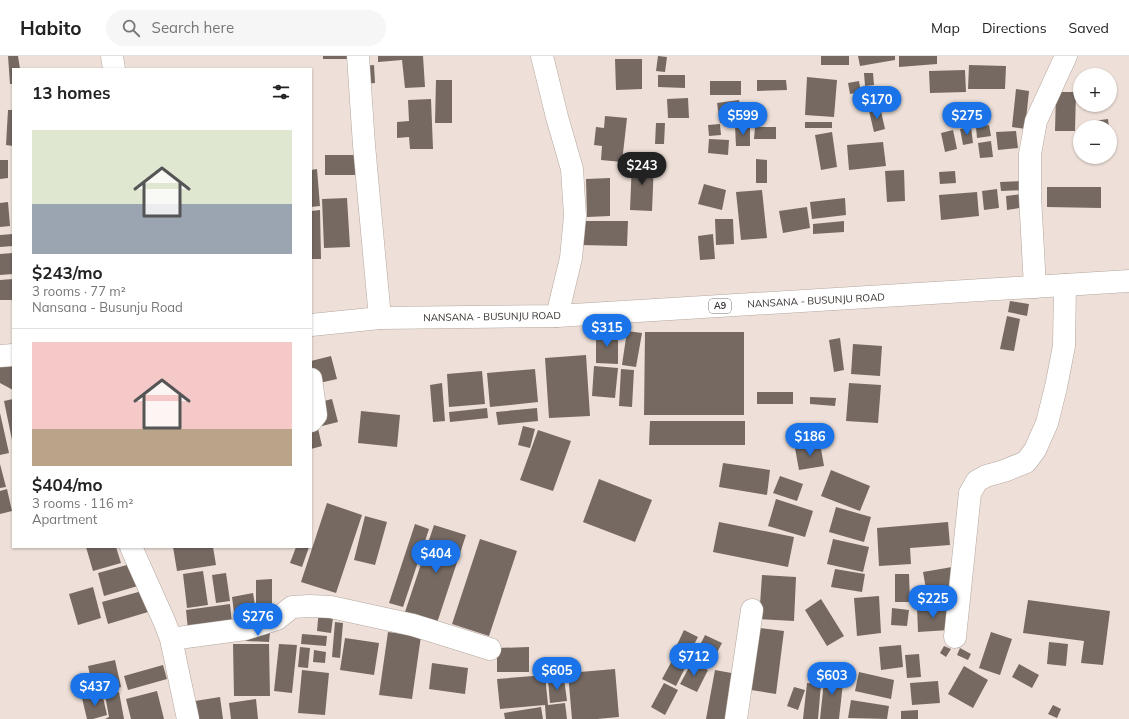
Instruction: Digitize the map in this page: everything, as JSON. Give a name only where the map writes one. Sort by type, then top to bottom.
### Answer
[{"type":"street","points":[[112,56],[114,68]]},
{"type":"street","points":[[358,56],[364,145],[380,318]]},
{"type":"street","points":[[542,56],[572,169],[574,208],[571,258],[557,316]]},
{"type":"street","points":[[1035,287],[1030,196],[1030,154],[1036,121],[1066,56]]},
{"type":"street","name":"NANSANA - BUSUNJU ROAD","points":[[312,325],[380,318],[557,316],[1129,281]]},
{"type":"street","points":[[955,637],[970,493],[977,481],[986,476],[1004,471],[1026,462],[1035,450],[1046,423],[1056,387],[1064,346],[1065,285]]},
{"type":"street","points":[[0,356],[12,355]]},
{"type":"street","points":[[312,386],[316,415],[312,420]]},
{"type":"street","points":[[131,548],[171,639],[188,719]]},
{"type":"street","points":[[171,639],[245,629],[277,618],[292,607],[331,606],[413,625],[490,649]]},
{"type":"street","points":[[736,719],[752,610]]},
{"type":"building","points":[[8,56],[18,56],[20,68],[12,68],[12,84],[10,84]]},
{"type":"building","points":[[323,56],[347,56],[347,59],[323,59]]},
{"type":"building","points":[[378,56],[423,56],[425,87],[405,88],[402,60],[378,62]]},
{"type":"building","points":[[658,56],[667,57],[665,72],[656,71]]},
{"type":"building","points":[[821,56],[849,56],[849,65],[821,65]]},
{"type":"building","points":[[858,56],[895,56],[895,60],[860,66]]},
{"type":"building","points":[[899,56],[937,56],[937,64],[899,67]]},
{"type":"building","points":[[615,59],[642,59],[642,89],[616,90]]},
{"type":"building","points":[[374,65],[375,83],[364,84],[363,66]]},
{"type":"building","points":[[969,65],[1006,66],[1005,89],[968,89]]},
{"type":"building","points":[[965,70],[966,92],[930,93],[929,71]]},
{"type":"building","points":[[864,73],[873,73],[874,85],[865,86]]},
{"type":"building","points":[[658,75],[685,75],[685,88],[658,87]]},
{"type":"building","points":[[807,77],[837,80],[834,117],[805,115]]},
{"type":"building","points":[[436,80],[452,80],[452,123],[435,123]]},
{"type":"building","points":[[757,80],[786,80],[787,90],[757,91]]},
{"type":"building","points":[[710,81],[741,81],[741,95],[710,95]]},
{"type":"building","points":[[859,81],[861,92],[850,94],[848,83]]},
{"type":"building","points":[[863,88],[873,88],[874,105],[864,106]]},
{"type":"building","points":[[1016,89],[1029,91],[1025,129],[1012,127]]},
{"type":"building","points":[[1056,92],[1073,92],[1073,112],[1075,112],[1075,120],[1073,120],[1073,131],[1055,131]]},
{"type":"building","points":[[688,98],[689,118],[668,118],[667,99]]},
{"type":"building","points":[[431,99],[433,149],[410,149],[409,137],[397,138],[397,122],[409,121],[408,100]]},
{"type":"building","points":[[739,100],[742,120],[720,123],[717,103]]},
{"type":"building","points":[[880,107],[885,129],[874,132],[869,111]]},
{"type":"building","points":[[8,110],[12,110],[12,146],[6,145]]},
{"type":"building","points":[[605,116],[627,118],[622,162],[601,160],[602,146],[594,145],[596,127],[604,128]]},
{"type":"building","points":[[805,122],[832,122],[832,128],[805,128]]},
{"type":"building","points":[[656,123],[665,123],[664,144],[655,144]]},
{"type":"building","points":[[720,124],[721,135],[709,136],[708,125]]},
{"type":"building","points":[[989,125],[991,136],[977,138],[976,127]]},
{"type":"building","points":[[735,126],[750,126],[750,146],[736,146]]},
{"type":"building","points":[[755,127],[776,127],[776,139],[754,139]]},
{"type":"building","points":[[971,127],[973,143],[963,145],[960,129]]},
{"type":"building","points":[[953,130],[957,149],[945,152],[941,133]]},
{"type":"building","points":[[1016,131],[1018,148],[998,150],[996,132]]},
{"type":"building","points":[[832,132],[837,167],[821,170],[815,135]]},
{"type":"building","points":[[709,139],[729,140],[728,155],[708,153]]},
{"type":"building","points":[[991,141],[993,157],[980,158],[978,143]]},
{"type":"building","points":[[883,142],[886,166],[849,170],[847,145]]},
{"type":"building","points":[[325,155],[355,155],[355,175],[325,175]]},
{"type":"building","points":[[756,159],[767,160],[767,183],[756,183]]},
{"type":"building","points":[[0,160],[8,160],[8,178],[0,179]]},
{"type":"building","points":[[632,162],[654,163],[652,211],[630,210]]},
{"type":"building","points":[[317,169],[320,206],[312,207],[312,170]]},
{"type":"building","points":[[904,170],[905,201],[887,202],[885,171]]},
{"type":"building","points":[[955,171],[956,183],[940,184],[939,172]]},
{"type":"building","points":[[610,178],[610,216],[587,217],[586,179]]},
{"type":"building","points":[[1024,181],[1025,190],[1001,191],[1000,182]]},
{"type":"building","points":[[704,184],[726,190],[722,210],[698,204]]},
{"type":"building","points":[[1047,187],[1101,187],[1101,208],[1047,207]]},
{"type":"building","points":[[997,189],[999,208],[984,210],[982,191]]},
{"type":"building","points":[[762,190],[767,238],[741,240],[736,192]]},
{"type":"building","points":[[977,192],[979,216],[941,220],[939,195]]},
{"type":"building","points":[[1023,194],[1025,207],[1007,210],[1006,196]]},
{"type":"building","points":[[347,198],[350,247],[324,248],[322,199]]},
{"type":"building","points":[[845,198],[846,215],[812,219],[810,202]]},
{"type":"building","points":[[8,202],[10,226],[0,227],[0,203]]},
{"type":"building","points":[[807,207],[810,228],[783,233],[779,211]]},
{"type":"building","points":[[320,210],[321,259],[312,259],[312,211]]},
{"type":"building","points":[[715,219],[733,219],[734,244],[716,245]]},
{"type":"building","points":[[580,221],[628,221],[627,246],[579,245]]},
{"type":"building","points":[[844,221],[844,232],[813,234],[813,224]]},
{"type":"building","points":[[12,234],[12,246],[0,247],[0,235]]},
{"type":"building","points":[[713,234],[715,259],[700,260],[698,236]]},
{"type":"building","points":[[12,253],[12,274],[0,275],[0,254]]},
{"type":"building","points":[[12,279],[12,300],[0,300],[0,280]]},
{"type":"building","points":[[1010,301],[1029,304],[1027,316],[1008,312]]},
{"type":"building","points":[[1007,316],[1020,319],[1014,351],[1000,349]]},
{"type":"building","points":[[627,331],[642,333],[636,367],[622,365]]},
{"type":"building","points":[[596,332],[618,332],[618,364],[596,363]]},
{"type":"building","points":[[645,332],[744,332],[744,415],[644,415]]},
{"type":"building","points":[[840,338],[844,370],[834,372],[829,340]]},
{"type":"building","points":[[853,344],[882,346],[880,376],[851,374]]},
{"type":"building","points":[[586,355],[590,416],[549,418],[545,358]]},
{"type":"building","points":[[331,356],[337,379],[315,384],[312,372],[312,361]]},
{"type":"building","points":[[2,361],[12,366],[12,389],[0,383],[0,365]]},
{"type":"building","points":[[594,366],[618,368],[615,398],[592,396]]},
{"type":"building","points":[[535,369],[538,402],[490,407],[487,373]]},
{"type":"building","points":[[621,369],[634,370],[632,407],[619,406]]},
{"type":"building","points":[[482,371],[485,404],[449,407],[447,374]]},
{"type":"building","points":[[442,383],[445,421],[433,422],[430,385]]},
{"type":"building","points":[[849,383],[881,385],[878,423],[846,421]]},
{"type":"building","points":[[757,392],[793,392],[793,404],[757,404]]},
{"type":"building","points":[[810,397],[836,398],[835,406],[810,404]]},
{"type":"building","points":[[12,399],[12,440],[4,401]]},
{"type":"building","points":[[332,399],[338,422],[322,426],[316,403]]},
{"type":"building","points":[[487,408],[488,418],[450,422],[449,412]]},
{"type":"building","points":[[537,408],[538,421],[498,425],[496,412]]},
{"type":"building","points":[[361,411],[400,415],[397,447],[358,443]]},
{"type":"building","points":[[0,413],[9,453],[0,455]]},
{"type":"building","points":[[650,421],[745,421],[745,445],[649,445]]},
{"type":"building","points":[[317,424],[322,446],[312,449],[312,425]]},
{"type":"building","points":[[523,426],[535,429],[530,448],[518,445]]},
{"type":"building","points":[[538,430],[571,441],[553,491],[520,480]]},
{"type":"building","points":[[820,443],[824,466],[799,470],[795,448]]},
{"type":"building","points":[[723,463],[770,470],[767,495],[719,487]]},
{"type":"building","points":[[0,464],[6,487],[0,488]]},
{"type":"building","points":[[831,470],[870,486],[860,511],[821,496]]},
{"type":"building","points":[[780,476],[803,484],[797,501],[773,493]]},
{"type":"building","points":[[599,479],[652,500],[635,542],[583,522]]},
{"type":"building","points":[[7,489],[12,511],[0,514],[0,491]]},
{"type":"building","points":[[776,499],[813,511],[805,537],[768,526]]},
{"type":"building","points":[[327,503],[362,515],[336,593],[301,582]]},
{"type":"building","points":[[836,507],[871,517],[864,542],[829,532]]},
{"type":"building","points":[[365,516],[387,522],[375,565],[354,560]]},
{"type":"building","points":[[719,522],[794,537],[788,567],[713,552]]},
{"type":"building","points":[[948,522],[950,545],[910,548],[911,564],[879,566],[877,528]]},
{"type":"building","points":[[415,524],[429,529],[403,607],[389,603]]},
{"type":"building","points":[[434,525],[466,535],[437,623],[405,612]]},
{"type":"building","points":[[480,539],[517,551],[489,636],[452,624]]},
{"type":"building","points":[[833,539],[869,547],[863,572],[827,564]]},
{"type":"building","points":[[86,548],[116,548],[121,563],[93,571]]},
{"type":"building","points":[[173,548],[213,548],[216,565],[177,571]]},
{"type":"building","points":[[296,548],[309,548],[302,567],[290,563]]},
{"type":"building","points":[[134,563],[141,585],[104,596],[98,573]]},
{"type":"building","points":[[952,567],[956,590],[927,595],[923,572]]},
{"type":"building","points":[[835,569],[865,574],[862,592],[831,587]]},
{"type":"building","points":[[203,571],[208,605],[187,608],[183,574]]},
{"type":"building","points":[[226,573],[230,601],[216,603],[212,575]]},
{"type":"building","points":[[895,574],[909,574],[910,602],[895,602]]},
{"type":"building","points":[[762,575],[796,577],[794,621],[759,619]]},
{"type":"building","points":[[272,579],[272,607],[256,607],[256,580]]},
{"type":"building","points":[[93,587],[101,618],[78,625],[69,594]]},
{"type":"building","points":[[142,591],[148,612],[108,624],[102,602]]},
{"type":"building","points":[[253,593],[257,617],[235,620],[232,597]]},
{"type":"building","points":[[879,596],[881,633],[857,636],[854,598]]},
{"type":"building","points":[[821,599],[844,636],[827,646],[805,610]]},
{"type":"building","points":[[1028,600],[1110,611],[1103,665],[1081,663],[1084,641],[1023,633]]},
{"type":"building","points":[[230,604],[232,623],[188,630],[186,610]]},
{"type":"building","points":[[948,606],[949,630],[918,632],[917,607]]},
{"type":"building","points":[[892,608],[909,610],[907,626],[891,625]]},
{"type":"building","points":[[319,609],[334,610],[331,633],[317,631]]},
{"type":"building","points":[[335,622],[343,623],[340,658],[332,657]]},
{"type":"building","points":[[759,628],[784,631],[776,694],[751,690]]},
{"type":"building","points":[[684,630],[698,637],[688,656],[675,649]]},
{"type":"building","points":[[388,632],[421,636],[412,699],[379,695]]},
{"type":"building","points":[[991,632],[1012,639],[1000,675],[979,668]]},
{"type":"building","points":[[246,633],[270,633],[269,642],[246,641]]},
{"type":"building","points":[[302,634],[327,636],[326,646],[301,644]]},
{"type":"building","points":[[705,635],[722,643],[709,668],[693,659]]},
{"type":"building","points":[[345,638],[379,643],[374,675],[340,670]]},
{"type":"building","points":[[1049,642],[1068,644],[1066,666],[1047,664]]},
{"type":"building","points":[[233,644],[269,644],[270,696],[234,696]]},
{"type":"building","points":[[279,644],[297,645],[292,693],[274,691]]},
{"type":"building","points":[[901,645],[903,667],[881,670],[879,647]]},
{"type":"building","points":[[944,646],[951,649],[946,657],[940,653]]},
{"type":"building","points":[[300,647],[310,648],[308,668],[298,667]]},
{"type":"building","points":[[529,647],[529,672],[497,672],[497,648]]},
{"type":"building","points":[[960,648],[971,654],[968,660],[957,655]]},
{"type":"building","points":[[314,650],[326,652],[325,663],[313,662]]},
{"type":"building","points":[[919,654],[921,677],[907,678],[905,655]]},
{"type":"building","points":[[675,655],[688,662],[676,686],[662,679]]},
{"type":"building","points":[[115,660],[121,687],[94,694],[88,666]]},
{"type":"building","points":[[692,662],[708,670],[697,692],[680,684]]},
{"type":"building","points":[[432,663],[468,668],[465,694],[429,689]]},
{"type":"building","points":[[1019,664],[1039,675],[1032,688],[1012,677]]},
{"type":"building","points":[[163,665],[167,679],[128,690],[124,676]]},
{"type":"building","points":[[964,666],[988,680],[973,708],[948,694]]},
{"type":"building","points":[[615,669],[619,717],[572,719],[568,673]]},
{"type":"building","points":[[302,670],[329,673],[325,715],[298,713]]},
{"type":"building","points":[[715,670],[737,674],[729,719],[706,719]]},
{"type":"building","points":[[825,672],[844,674],[839,719],[820,719]]},
{"type":"building","points":[[859,672],[894,680],[891,699],[855,691]]},
{"type":"building","points":[[89,675],[92,690],[80,693],[77,678]]},
{"type":"building","points":[[545,675],[548,705],[565,703],[567,719],[546,719],[545,705],[500,709],[497,679]]},
{"type":"building","points":[[564,678],[567,701],[550,703],[548,680]]},
{"type":"building","points":[[938,681],[940,703],[912,705],[910,683]]},
{"type":"building","points":[[664,683],[678,690],[665,715],[651,707]]},
{"type":"building","points":[[807,683],[821,684],[818,719],[803,719]]},
{"type":"building","points":[[794,687],[805,690],[798,710],[787,706]]},
{"type":"building","points":[[157,691],[164,719],[131,719],[126,699]]},
{"type":"building","points":[[119,692],[124,719],[105,719],[109,717],[105,695]]},
{"type":"building","points":[[102,693],[107,715],[87,719],[82,698]]},
{"type":"building","points":[[220,697],[223,719],[197,719],[195,701]]},
{"type":"building","points":[[256,699],[258,719],[231,719],[229,703]]},
{"type":"building","points":[[851,700],[889,706],[887,719],[848,718]]},
{"type":"building","points":[[1053,705],[1061,709],[1057,718],[1048,714]]},
{"type":"building","points":[[541,707],[543,719],[505,719],[504,713]]},
{"type":"building","points":[[918,710],[918,719],[901,719],[901,711]]}]
